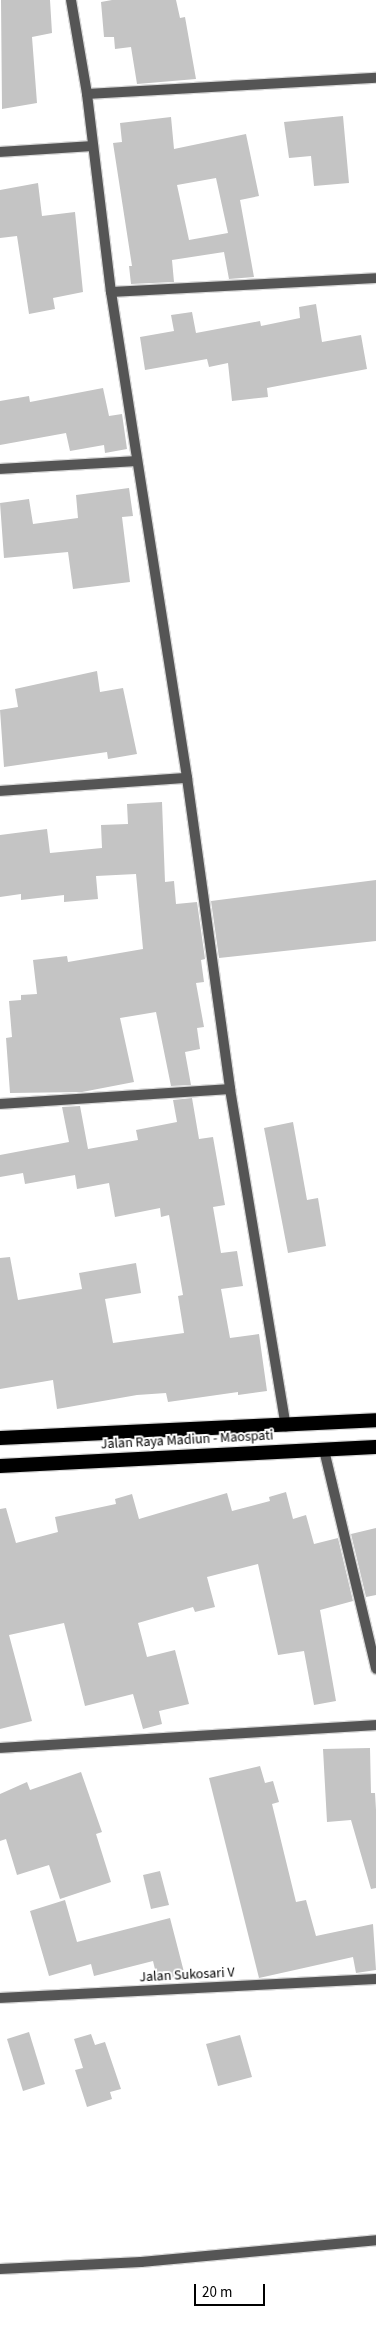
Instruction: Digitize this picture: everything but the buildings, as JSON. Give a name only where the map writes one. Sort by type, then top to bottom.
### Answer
[{"type":"highway","name":"Jalan Raya Madiun - Maospati","points":[[0,1438],[286,1426],[376,1420]]},
{"type":"highway","name":"Jalan Raya Madiun - Maospati","points":[[0,1466],[376,1447]]},
{"type":"street","points":[[71,0],[87,94],[111,292],[187,778],[230,1090],[286,1426]]},
{"type":"street","points":[[87,94],[376,78]]},
{"type":"street","points":[[0,152],[92,146]]},
{"type":"street","points":[[111,292],[376,278]]},
{"type":"street","points":[[0,469],[137,461]]},
{"type":"street","points":[[0,791],[187,778]]},
{"type":"street","points":[[0,1104],[230,1090]]},
{"type":"street","points":[[324,1450],[376,1669]]},
{"type":"street","points":[[0,1748],[376,1725]]},
{"type":"street","name":"Jalan Sukosari V","points":[[0,1998],[376,1979]]},
{"type":"street","points":[[0,2269],[141,2262],[376,2240]]}]
